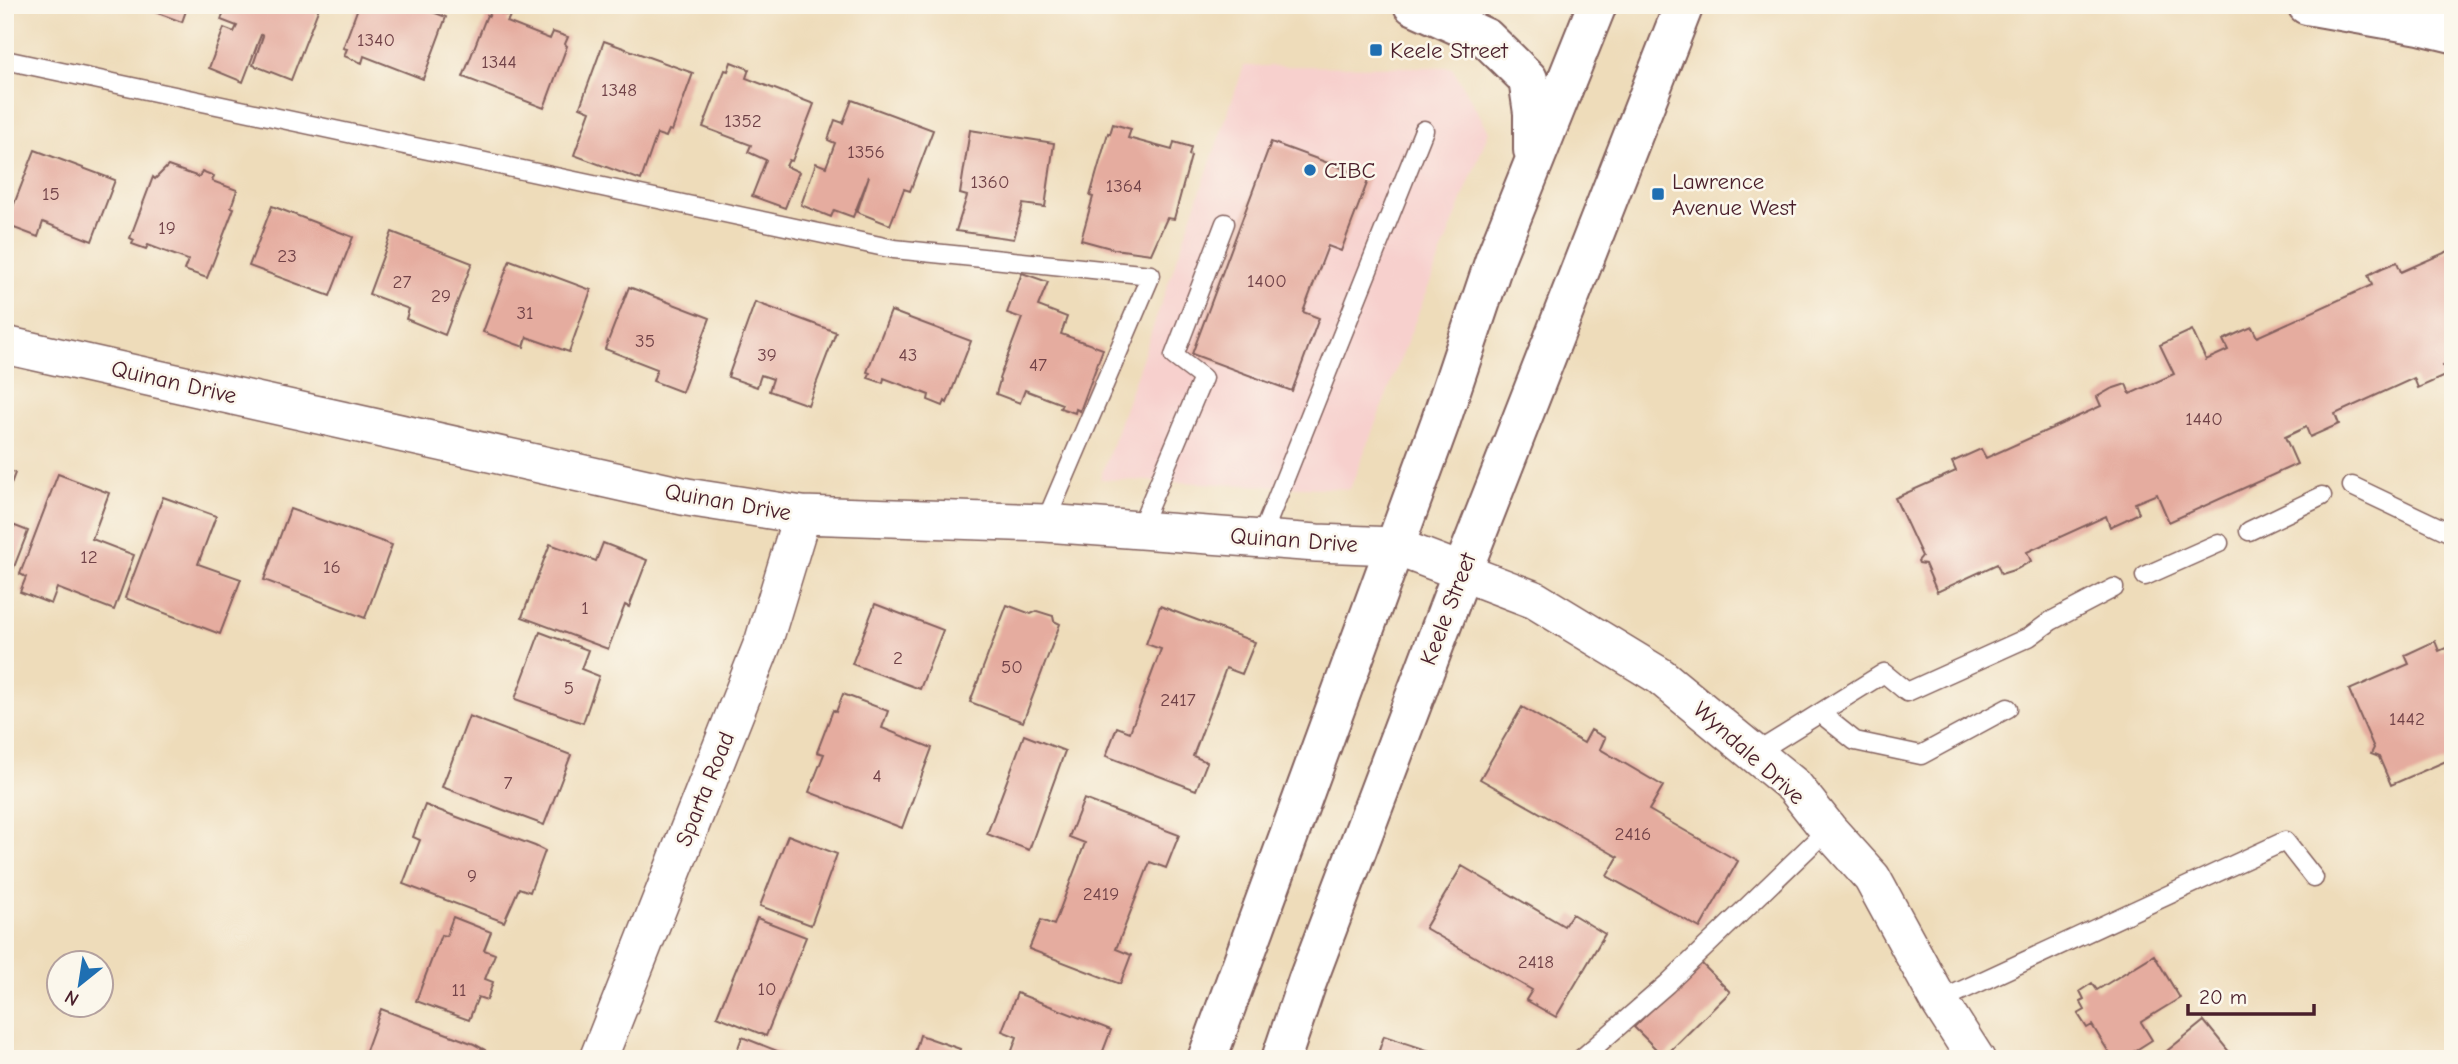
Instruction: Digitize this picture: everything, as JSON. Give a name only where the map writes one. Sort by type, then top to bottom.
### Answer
[{"type":"main road","points":[[1413,5],[1486,38],[1528,79],[1533,113],[1533,166]]},
{"type":"main road","points":[[1207,1059],[1440,423],[1495,259],[1597,5]]},
{"type":"main road","name":"Keele Street","points":[[1281,1059],[1307,982],[1462,572],[1684,5]]},
{"type":"main road","points":[[2307,5],[2453,33]]},
{"type":"street","name":"Quinan Drive","points":[[5,345],[687,497],[802,515],[1045,523],[1394,546],[1462,572]]},
{"type":"street","name":"Sparta Road","points":[[598,1059],[764,640],[802,515]]},
{"type":"street","name":"Wyndale Drive","points":[[1462,572],[1535,600],[1660,676],[1794,786],[1872,878],[1939,1001],[1976,1059]]},
{"type":"lane","points":[[5,60],[894,249],[1151,275],[1045,523]]},
{"type":"lane","points":[[1261,538],[1424,131]]},
{"type":"lane","points":[[1139,530],[1203,378],[1174,356],[1225,223]]},
{"type":"lane","points":[[2353,486],[2453,534]]},
{"type":"lane","points":[[2249,531],[2322,496]]},
{"type":"lane","points":[[2145,576],[2219,543]]},
{"type":"lane","points":[[1754,754],[1884,673],[1907,692],[2029,637],[2051,621],[2114,588]]},
{"type":"lane","points":[[1820,713],[1855,741],[1921,755],[2008,708]]},
{"type":"lane","points":[[1581,1059],[1667,984],[1828,829]]},
{"type":"lane","points":[[1939,1001],[2285,841],[2314,878]]},
{"type":"shaded area","points":[[1244,66],[1452,67],[1489,131],[1350,489],[1100,479]]},
{"type":"building","points":[[136,5],[188,5],[182,22]]},
{"type":"building","points":[[226,5],[320,5],[291,80],[253,65],[263,36],[261,35],[243,82],[209,68],[224,28],[234,32],[237,26],[221,20]]},
{"type":"building","points":[[359,5],[414,5],[446,17],[423,79],[364,56],[362,63],[344,56],[347,49],[343,48]]},
{"type":"building","points":[[491,10],[510,16],[507,22],[550,39],[553,32],[568,37],[544,108],[463,77]]},
{"type":"building","points":[[604,41],[693,73],[672,131],[669,130],[666,137],[657,134],[641,180],[574,155],[590,111],[580,107]]},
{"type":"building","points":[[731,62],[749,69],[746,78],[814,104],[792,161],[789,160],[786,166],[799,172],[785,208],[752,196],[766,160],[748,152],[751,145],[703,127],[725,70],[728,71]]},
{"type":"building","points":[[852,100],[933,130],[910,191],[904,189],[890,225],[857,212],[869,176],[853,217],[834,210],[831,217],[801,205],[816,163],[826,167],[835,143],[828,140],[835,120],[843,123]]},
{"type":"building","points":[[1113,124],[1131,129],[1128,138],[1172,150],[1174,142],[1191,147],[1174,219],[1167,218],[1151,254],[1114,249],[1081,240],[1093,197],[1090,196]]},
{"type":"building","points":[[970,130],[1054,143],[1045,207],[1023,204],[1014,239],[956,231],[967,196],[960,194]]},
{"type":"building","points":[[1271,142],[1369,178],[1341,251],[1328,246],[1303,312],[1319,318],[1292,391],[1192,354]]},
{"type":"building","points":[[35,150],[115,180],[92,241],[43,222],[38,237],[6,225]]},
{"type":"building","points":[[168,166],[199,177],[202,171],[214,176],[212,181],[237,190],[231,207],[234,208],[207,278],[184,270],[188,260],[148,245],[146,249],[132,244],[134,240],[130,238],[153,177],[155,179]]},
{"type":"building","points":[[272,206],[353,237],[330,296],[249,266]]},
{"type":"building","points":[[392,232],[472,263],[445,335],[406,319],[409,309],[369,294]]},
{"type":"building","points":[[2453,249],[2453,362],[2443,366],[2447,375],[2418,388],[2414,378],[2335,414],[2339,424],[2310,437],[2306,427],[2285,437],[2297,464],[2169,522],[2157,494],[2135,503],[2139,513],[2110,527],[2106,516],[2027,552],[2031,561],[2017,569],[2001,574],[1997,564],[1937,592],[1925,564],[1918,561],[1922,556],[1895,498],[1956,471],[1952,462],[1981,449],[1986,458],[2101,406],[2097,397],[2111,389],[2126,384],[2130,394],[2174,374],[2160,345],[2192,330],[2206,360],[2228,350],[2223,340],[2238,333],[2252,327],[2257,337],[2372,285],[2368,275],[2382,268],[2397,262],[2401,272]]},
{"type":"building","points":[[510,260],[591,290],[569,352],[527,337],[524,347],[483,332]]},
{"type":"building","points":[[1022,273],[1048,282],[1038,306],[1067,317],[1061,334],[1103,349],[1080,411],[1076,409],[1075,413],[1060,408],[1062,404],[1025,390],[1020,403],[996,394],[1022,318],[1007,313]]},
{"type":"building","points":[[629,287],[710,318],[682,392],[653,381],[657,369],[605,349]]},
{"type":"building","points":[[755,302],[836,332],[808,405],[769,391],[773,379],[761,375],[757,387],[728,377]]},
{"type":"building","points":[[891,311],[971,341],[947,403],[945,401],[943,406],[928,400],[929,395],[884,378],[883,383],[868,378],[870,373],[867,372]]},
{"type":"building","points":[[5,469],[15,473],[6,497],[5,497]]},
{"type":"building","points":[[58,474],[109,493],[92,539],[134,555],[114,610],[57,588],[51,604],[20,592],[26,577],[20,574]]},
{"type":"building","points":[[163,497],[216,516],[198,564],[241,579],[220,634],[125,598]]},
{"type":"building","points":[[290,509],[392,545],[365,618],[264,580]]},
{"type":"building","points":[[5,522],[28,531],[7,585],[5,584]]},
{"type":"building","points":[[603,543],[647,560],[629,607],[625,605],[608,649],[522,617],[550,544],[596,561]]},
{"type":"building","points":[[875,604],[943,630],[920,689],[852,664]]},
{"type":"building","points":[[1007,605],[1031,614],[1037,611],[1053,616],[1054,621],[1060,624],[1023,722],[970,702]]},
{"type":"building","points":[[1160,606],[1255,642],[1242,674],[1226,668],[1193,756],[1207,762],[1196,790],[1106,756],[1117,727],[1130,732],[1161,649],[1146,644]]},
{"type":"building","points":[[540,632],[588,650],[581,669],[599,676],[583,723],[515,699]]},
{"type":"building","points":[[2435,641],[2439,651],[2453,645],[2453,758],[2391,785],[2379,757],[2371,754],[2374,748],[2349,690],[2409,664],[2405,655]]},
{"type":"building","points":[[843,694],[888,711],[882,728],[932,748],[902,828],[809,792],[824,754],[817,752],[833,710],[836,712]]},
{"type":"building","points":[[1522,707],[1584,743],[1591,730],[1605,738],[1600,749],[1663,786],[1649,810],[1738,861],[1700,928],[1607,876],[1618,857],[1480,779]]},
{"type":"building","points":[[469,716],[571,755],[544,825],[442,787]]},
{"type":"building","points":[[1024,735],[1065,751],[1029,850],[987,834]]},
{"type":"building","points":[[1084,799],[1179,835],[1166,868],[1150,862],[1116,949],[1131,955],[1120,984],[1029,949],[1041,920],[1054,925],[1085,843],[1069,837]]},
{"type":"building","points":[[425,805],[545,851],[530,892],[519,888],[504,922],[403,884],[420,840],[413,837]]},
{"type":"building","points":[[788,835],[837,854],[811,925],[760,906]]},
{"type":"building","points":[[1462,866],[1564,926],[1572,914],[1605,934],[1556,1017],[1526,1000],[1532,990],[1425,928]]},
{"type":"building","points":[[453,917],[491,932],[484,950],[495,954],[485,979],[493,982],[487,1000],[478,997],[469,1020],[416,1001],[441,935],[446,936]]},
{"type":"building","points":[[757,918],[806,937],[766,1036],[717,1016]]},
{"type":"building","points":[[2154,955],[2180,998],[2141,1022],[2152,1040],[2122,1059],[2113,1059],[2092,1025],[2087,1028],[2078,1014],[2085,1010],[2080,1001],[2084,999],[2080,991],[2092,983],[2097,990]]},
{"type":"building","points":[[1700,962],[1730,992],[1664,1057],[1634,1027]]},
{"type":"building","points":[[1017,993],[1111,1030],[1100,1059],[1083,1056],[1081,1059],[1009,1059],[1017,1037],[1002,1031]]},
{"type":"building","points":[[381,1009],[474,1044],[485,1050],[482,1059],[363,1059]]},
{"type":"building","points":[[2204,1021],[2235,1059],[2157,1059]]},
{"type":"building","points":[[920,1035],[960,1049],[957,1059],[913,1059]]},
{"type":"building","points":[[1384,1036],[1451,1058],[1376,1059]]},
{"type":"building","points":[[742,1037],[785,1054],[783,1059],[734,1059]]},
{"type":"place","name":"Keele Street","points":[[1376,50]]},
{"type":"place","name":"CIBC","points":[[1310,170]]},
{"type":"place","name":"Lawrence Avenue West","points":[[1658,194]]}]
